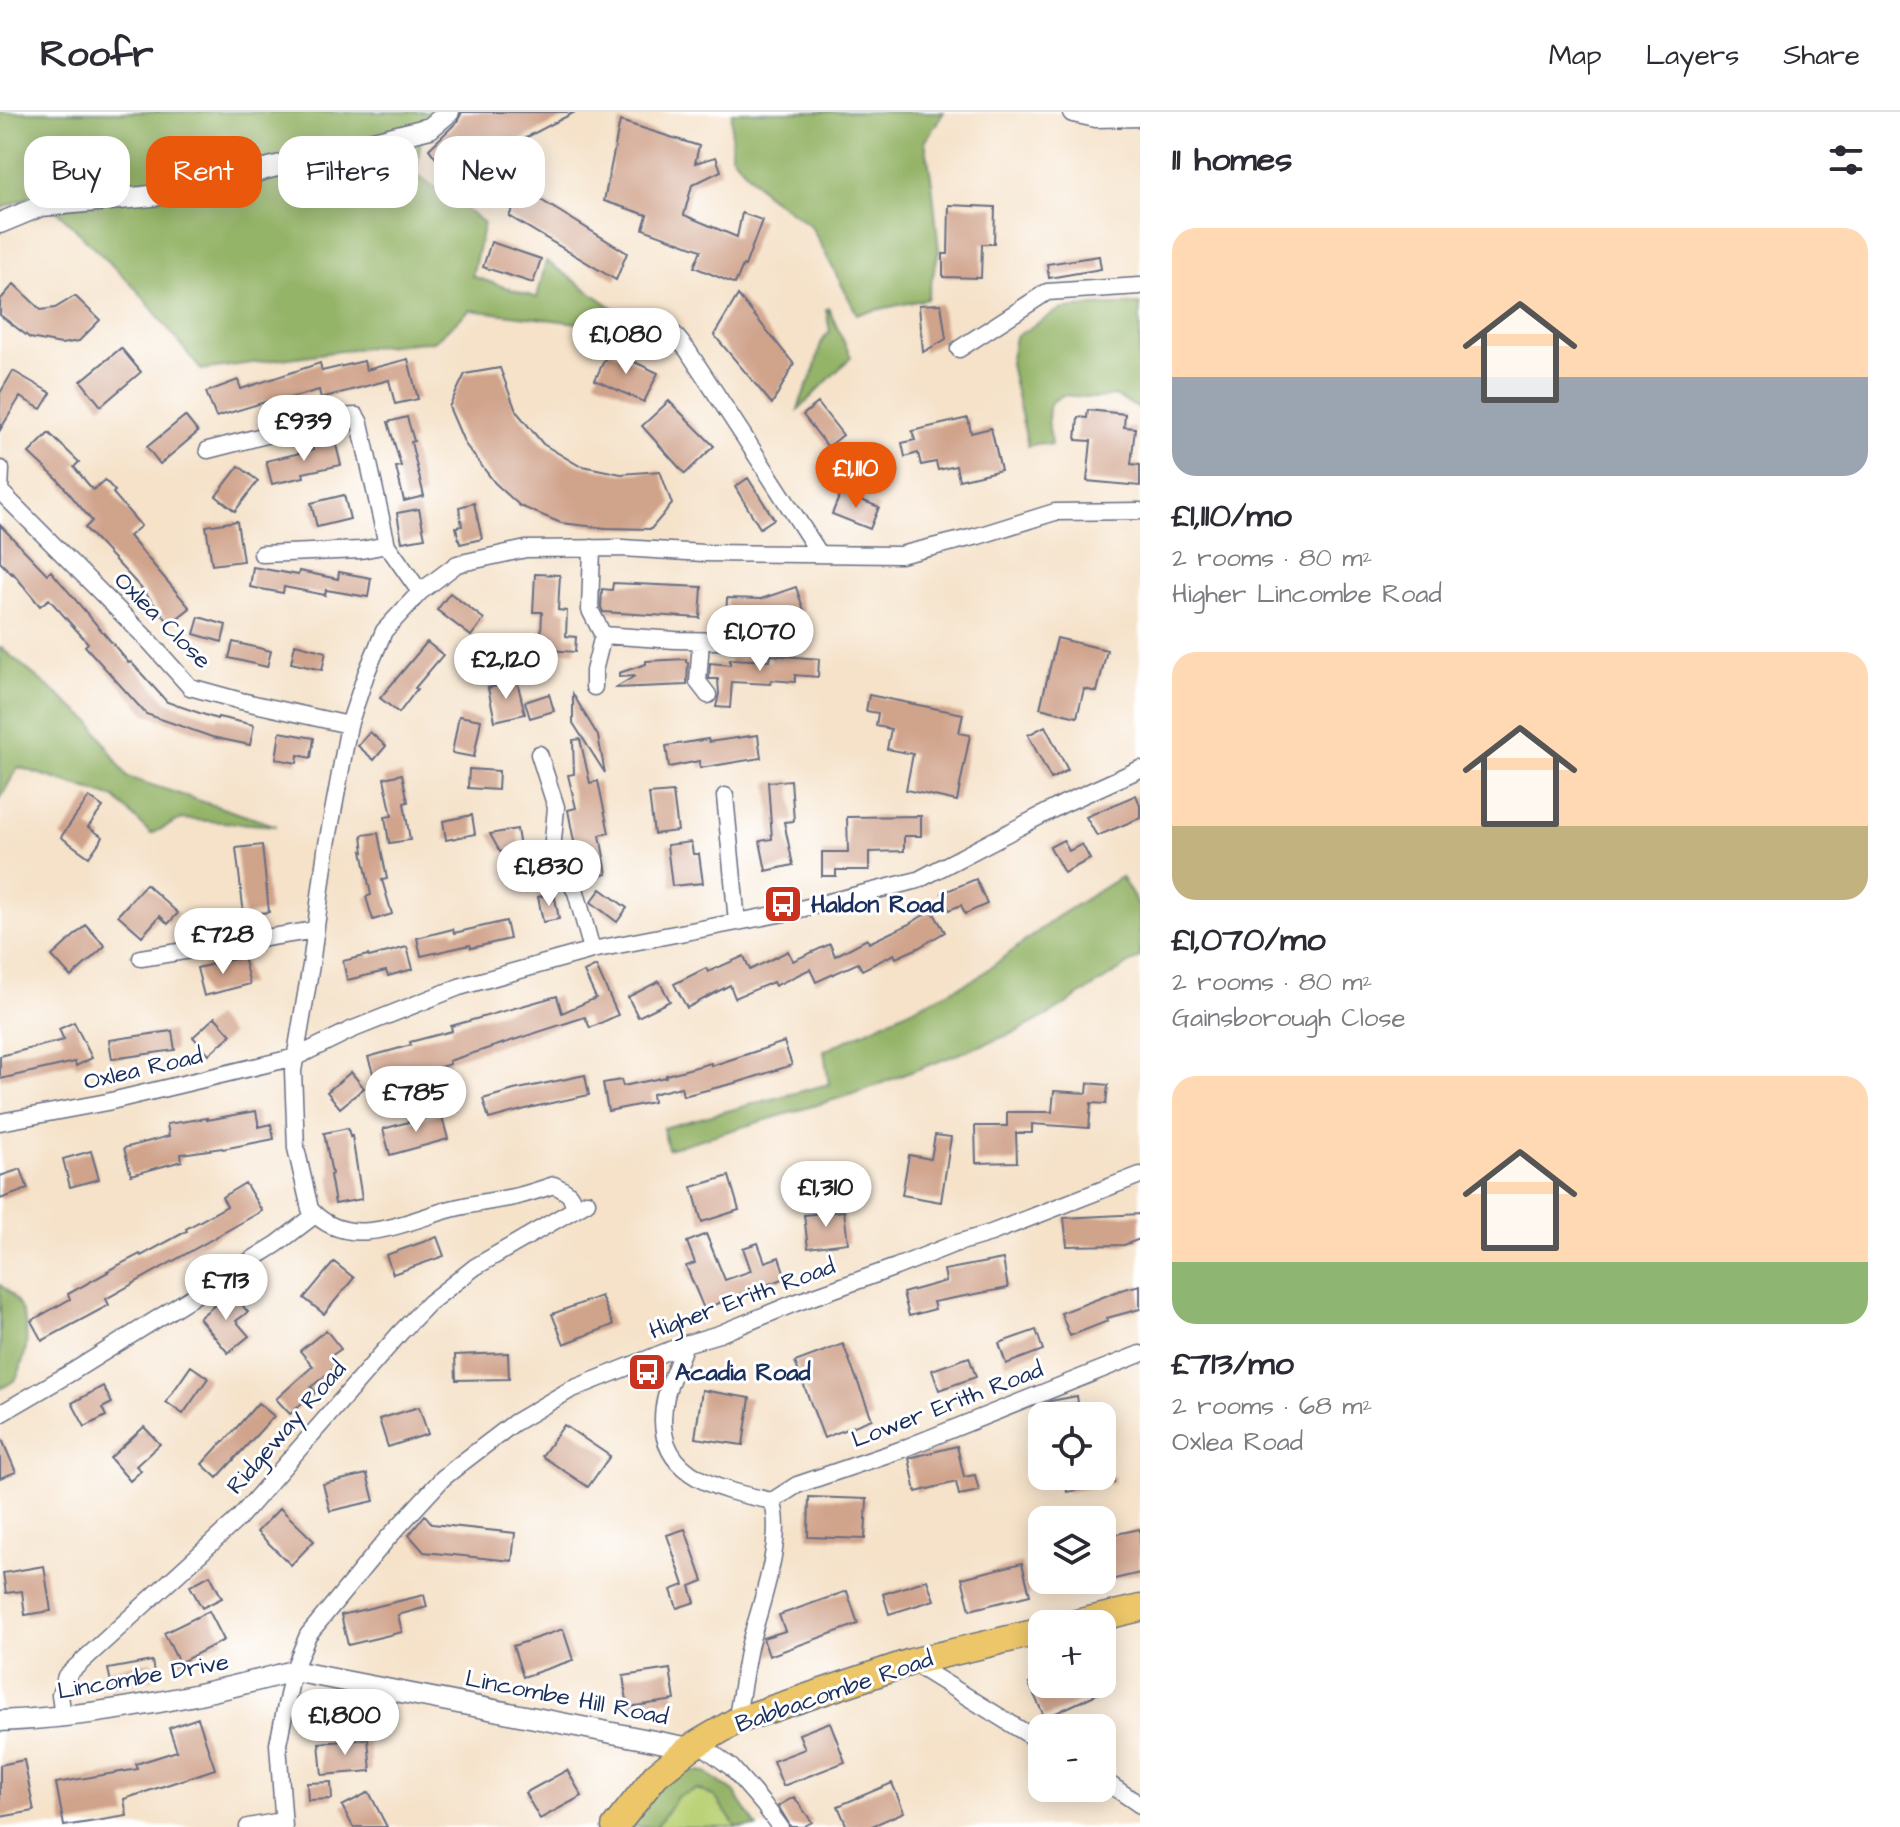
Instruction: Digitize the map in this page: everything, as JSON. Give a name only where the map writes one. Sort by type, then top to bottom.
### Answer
[{"type":"main road","points":[[1116,1614],[1140,1608]]},
{"type":"main road","name":"Babbacombe Road","points":[[615,1827],[656,1775],[694,1745],[736,1721],[911,1662],[1028,1634]]},
{"type":"street","points":[[0,223],[41,206],[192,191],[269,168],[430,128],[449,112]]},
{"type":"street","points":[[1073,112],[1096,117],[1140,116]]},
{"type":"street","points":[[959,349],[1047,292],[1140,286]]},
{"type":"street","points":[[674,334],[736,423],[819,553]]},
{"type":"street","points":[[208,450],[337,417],[356,416],[376,487],[387,545],[420,592]]},
{"type":"street","name":"Oxlea Close","points":[[1,469],[0,491],[126,617],[190,687],[349,725]]},
{"type":"street","points":[[0,1414],[277,1244],[315,1215],[310,1209],[296,1148],[293,1071],[326,850],[349,725],[366,674],[384,631],[420,592],[457,564],[526,549],[900,555],[978,536],[1055,512],[1140,511]]},
{"type":"street","points":[[262,554],[361,550],[387,545]]},
{"type":"street","points":[[592,548],[590,610],[603,635],[594,671],[594,687]]},
{"type":"street","points":[[603,635],[733,641]]},
{"type":"street","points":[[701,641],[698,682],[708,695]]},
{"type":"street","points":[[296,1057],[351,1030],[459,987],[592,950],[835,902],[918,880],[1063,804],[1137,770],[1140,752]]},
{"type":"street","points":[[539,754],[556,807],[552,852],[576,892],[592,950]]},
{"type":"street","points":[[725,796],[737,922]]},
{"type":"street","points":[[141,958],[315,930]]},
{"type":"street","name":"Oxlea Road","points":[[0,1122],[107,1102],[296,1057]]},
{"type":"street","name":"Higher Erith Road","points":[[283,1824],[278,1744],[293,1671],[308,1635],[387,1539],[443,1478],[514,1423],[570,1390],[685,1344],[991,1233],[1140,1175]]},
{"type":"street","name":"Ridgeway Road","points":[[63,1717],[60,1695],[66,1676],[238,1519],[429,1303],[475,1267],[580,1205],[554,1185],[452,1208],[397,1227],[367,1232],[336,1229],[315,1215]]},
{"type":"street","points":[[685,1344],[666,1396],[663,1414],[665,1438],[674,1457],[687,1472],[713,1486],[772,1501],[777,1522],[771,1565],[748,1651],[736,1721]]},
{"type":"street","name":"Lower Erith Road","points":[[772,1501],[797,1485],[900,1450],[1140,1354]]},
{"type":"street","points":[[911,1662],[1028,1734]]},
{"type":"street","name":"Lincombe Drive","points":[[0,1721],[63,1717],[138,1706],[293,1671]]},
{"type":"street","name":"Lincombe Hill Road","points":[[293,1671],[694,1745]]},
{"type":"street","points":[[694,1745],[731,1767],[780,1827]]},
{"type":"street","points":[[1116,1789],[1140,1805]]},
{"type":"street","points":[[248,1827],[283,1824]]},
{"type":"green space","points":[[0,112],[441,112],[423,124],[418,160],[418,136],[278,136],[278,208],[418,208],[418,175],[434,187],[434,208],[463,208],[484,223],[472,276],[537,298],[546,261],[646,331],[470,310],[434,341],[201,370],[137,290],[54,208],[130,208],[130,136],[24,136],[24,199],[0,209]]},
{"type":"green space","points":[[732,112],[944,112],[925,141],[939,251],[927,299],[857,314],[811,226],[766,194],[731,155]]},
{"type":"green space","points":[[1140,304],[1140,409],[1115,396],[1063,395],[1049,407],[1051,445],[1040,443],[1028,446],[1010,364],[1015,337],[1059,310]]},
{"type":"green space","points":[[828,308],[851,357],[798,410],[815,368],[820,345],[830,332]]},
{"type":"green space","points":[[0,647],[91,722],[127,777],[277,826],[181,819],[151,834],[115,798],[18,767],[0,799]]},
{"type":"green space","points":[[1121,877],[1140,908],[1140,957],[1052,1013],[1016,1032],[850,1095],[668,1149],[663,1128],[829,1084],[824,1051],[977,978],[1057,917]]},
{"type":"green space","points":[[0,1285],[9,1292],[21,1311],[25,1321],[26,1344],[18,1374],[0,1389]]},
{"type":"green space","points":[[683,1770],[704,1772],[734,1792],[757,1827],[630,1827]]},
{"type":"green space","points":[[683,1770],[704,1772],[734,1792],[757,1827],[736,1827],[715,1797],[697,1789],[678,1796],[656,1827],[630,1827],[660,1787]]},
{"type":"building","points":[[462,112],[575,112],[529,136],[442,136],[457,122]]},
{"type":"building","points":[[620,121],[699,146],[695,163],[716,157],[721,171],[692,185],[684,215],[737,237],[742,213],[762,220],[735,284],[694,267],[701,250],[643,229],[647,215],[604,201]]},
{"type":"building","points":[[545,203],[627,253],[616,280],[509,216],[513,208],[545,208]]},
{"type":"building","points":[[949,205],[995,207],[994,244],[982,244],[981,278],[943,277],[943,254],[948,254]]},
{"type":"building","points":[[491,242],[541,259],[533,283],[483,267]]},
{"type":"building","points":[[1099,256],[1101,269],[1049,278],[1047,264]]},
{"type":"building","points":[[14,284],[41,310],[55,308],[75,296],[100,320],[79,341],[61,344],[30,338],[0,315],[0,300]]},
{"type":"building","points":[[738,295],[794,364],[772,404],[714,335]]},
{"type":"building","points":[[941,304],[946,339],[923,352],[919,305]]},
{"type":"building","points":[[121,348],[141,372],[101,406],[81,381]]},
{"type":"building","points":[[609,350],[658,373],[644,402],[595,380]]},
{"type":"building","points":[[408,359],[418,399],[395,404],[389,380],[321,398],[319,390],[279,401],[278,398],[216,417],[206,392],[238,380],[241,389],[320,363],[322,371],[364,361],[366,370]]},
{"type":"building","points":[[500,368],[516,411],[543,444],[578,465],[621,474],[660,471],[672,504],[651,529],[561,523],[520,506],[495,483],[465,444],[449,407],[465,374]]},
{"type":"building","points":[[13,371],[51,393],[41,409],[20,397],[0,430],[0,393]]},
{"type":"building","points":[[669,401],[714,446],[685,474],[642,426]]},
{"type":"building","points":[[818,403],[843,435],[828,447],[803,415]]},
{"type":"building","points":[[1088,410],[1125,414],[1124,427],[1135,428],[1131,464],[1140,465],[1140,486],[1087,481],[1091,441],[1076,440],[1078,417],[1087,418]]},
{"type":"building","points":[[185,416],[198,432],[160,464],[147,447]]},
{"type":"building","points":[[407,417],[424,496],[404,501],[396,467],[401,466],[388,422]]},
{"type":"building","points":[[968,418],[971,433],[991,428],[1001,470],[959,480],[956,466],[938,470],[936,462],[921,465],[918,453],[905,457],[902,443],[915,440],[912,431]]},
{"type":"building","points":[[49,433],[79,462],[74,467],[93,490],[105,480],[141,526],[129,536],[190,608],[170,624],[85,528],[92,521],[59,481],[29,453]]},
{"type":"building","points":[[335,441],[341,465],[272,484],[266,461],[313,450],[312,446]]},
{"type":"building","points":[[239,466],[258,481],[235,511],[216,496]]},
{"type":"building","points":[[748,478],[774,519],[760,528],[735,487]]},
{"type":"building","points":[[841,492],[879,507],[870,529],[832,514]]},
{"type":"building","points":[[344,495],[350,519],[317,527],[311,503]]},
{"type":"building","points":[[474,503],[482,539],[460,544],[456,527],[462,526],[459,507]]},
{"type":"building","points":[[419,509],[425,538],[402,542],[397,513]]},
{"type":"building","points":[[237,521],[243,561],[212,565],[206,526]]},
{"type":"building","points":[[0,525],[47,574],[51,571],[129,663],[167,702],[217,719],[254,725],[250,745],[212,737],[146,714],[85,646],[88,643],[49,599],[40,606],[0,562]]},
{"type":"building","points":[[253,567],[298,575],[299,571],[338,579],[339,572],[371,578],[368,597],[326,590],[325,595],[284,587],[283,593],[250,587]]},
{"type":"building","points":[[535,574],[560,575],[558,610],[567,611],[566,636],[576,637],[575,652],[549,650],[550,637],[541,637],[542,612],[533,612]]},
{"type":"building","points":[[613,583],[702,587],[700,618],[603,612],[602,589],[612,590]]},
{"type":"building","points":[[796,587],[804,611],[773,622],[726,621],[727,598],[761,599]]},
{"type":"building","points":[[450,593],[484,619],[471,636],[437,610]]},
{"type":"building","points":[[199,617],[226,625],[222,642],[194,634]]},
{"type":"building","points":[[1057,638],[1107,650],[1097,692],[1084,689],[1077,717],[1040,708]]},
{"type":"building","points":[[233,642],[271,651],[267,667],[229,658]]},
{"type":"building","points":[[427,642],[443,655],[399,713],[380,698]]},
{"type":"building","points":[[295,644],[326,652],[322,670],[291,663]]},
{"type":"building","points":[[771,655],[819,659],[818,677],[795,675],[795,682],[771,680],[770,684],[732,682],[730,708],[716,707],[718,679],[709,679],[710,663],[730,665],[730,659],[770,661]]},
{"type":"building","points":[[686,659],[687,685],[615,688],[635,676],[619,677],[619,673],[646,664],[646,661]]},
{"type":"building","points":[[517,681],[525,714],[495,721],[488,688]]},
{"type":"building","points":[[549,694],[554,711],[530,718],[525,702]]},
{"type":"building","points":[[573,694],[598,736],[605,773],[573,723]]},
{"type":"building","points":[[869,695],[963,714],[959,733],[970,735],[957,801],[906,790],[913,754],[887,749],[891,729],[876,726],[878,713],[866,711]]},
{"type":"building","points":[[459,716],[481,720],[474,757],[452,753]]},
{"type":"building","points":[[1045,726],[1068,770],[1051,779],[1028,735]]},
{"type":"building","points":[[280,732],[314,738],[311,758],[298,755],[297,763],[276,759]]},
{"type":"building","points":[[370,732],[386,746],[374,760],[358,746]]},
{"type":"building","points":[[758,735],[761,758],[700,768],[699,761],[669,767],[666,746]]},
{"type":"building","points":[[580,739],[590,783],[598,781],[609,833],[600,835],[607,874],[594,877],[592,863],[574,866],[571,848],[575,847],[568,810],[576,808],[568,775],[574,774],[573,740]]},
{"type":"building","points":[[469,769],[499,771],[498,790],[468,788]]},
{"type":"building","points":[[402,774],[408,802],[404,803],[410,840],[389,843],[385,817],[392,816],[384,778]]},
{"type":"building","points":[[791,780],[794,821],[784,822],[793,865],[766,871],[760,841],[772,839],[768,782]]},
{"type":"building","points":[[673,792],[678,831],[654,834],[649,794]]},
{"type":"building","points":[[1136,795],[1140,818],[1097,836],[1086,817]]},
{"type":"building","points":[[89,797],[103,807],[88,827],[103,837],[89,857],[61,837]]},
{"type":"building","points":[[472,815],[475,834],[446,840],[443,821]]},
{"type":"building","points":[[921,816],[921,836],[904,836],[904,851],[869,852],[869,870],[836,870],[836,876],[822,876],[822,852],[848,852],[847,817]]},
{"type":"building","points":[[517,829],[520,848],[500,852],[490,834]]},
{"type":"building","points":[[378,833],[387,879],[382,880],[392,914],[373,920],[366,897],[371,895],[362,835]]},
{"type":"building","points":[[1063,840],[1069,851],[1082,844],[1090,859],[1064,873],[1050,847]]},
{"type":"building","points":[[691,842],[693,854],[699,854],[703,883],[672,886],[667,845]]},
{"type":"building","points":[[262,845],[269,912],[244,915],[236,848]]},
{"type":"building","points":[[976,879],[987,904],[965,914],[961,905],[949,910],[942,893]]},
{"type":"building","points":[[146,884],[178,913],[168,924],[160,916],[142,936],[118,915]]},
{"type":"building","points":[[601,889],[627,908],[617,922],[591,902]]},
{"type":"building","points":[[554,893],[559,919],[543,922],[538,897]]},
{"type":"building","points":[[932,910],[945,932],[918,948],[896,958],[894,954],[862,970],[858,963],[816,982],[810,969],[775,986],[773,982],[735,998],[730,985],[687,1008],[674,984],[706,968],[708,972],[744,956],[750,970],[788,951],[793,961],[830,944],[835,956],[867,939],[869,943]]},
{"type":"building","points":[[506,921],[510,939],[421,956],[417,938]]},
{"type":"building","points":[[86,925],[105,946],[71,977],[52,956]]},
{"type":"building","points":[[407,947],[413,969],[388,976],[386,971],[347,980],[343,961]]},
{"type":"building","points":[[243,957],[250,984],[204,996],[197,968]]},
{"type":"building","points":[[596,966],[618,1015],[590,1028],[585,1017],[377,1086],[368,1057],[452,1031],[451,1026],[557,996],[562,1013],[596,998],[584,972]]},
{"type":"building","points":[[659,981],[670,1001],[638,1017],[628,997]]},
{"type":"building","points":[[215,1017],[231,1035],[209,1054],[193,1037]]},
{"type":"building","points":[[74,1022],[92,1058],[76,1066],[75,1062],[0,1079],[0,1056],[64,1040],[59,1029]]},
{"type":"building","points":[[172,1031],[175,1050],[112,1059],[109,1040]]},
{"type":"building","points":[[784,1042],[792,1065],[683,1096],[681,1087],[652,1094],[653,1102],[608,1111],[603,1083],[621,1080],[623,1086],[666,1077]]},
{"type":"building","points":[[351,1072],[364,1088],[340,1108],[327,1092]]},
{"type":"building","points":[[585,1075],[589,1095],[489,1119],[483,1099]]},
{"type":"building","points":[[1088,1083],[1108,1085],[1106,1104],[1091,1103],[1089,1128],[1032,1124],[1032,1133],[1016,1133],[1017,1162],[976,1163],[975,1126],[1007,1126],[1007,1112],[1052,1112],[1054,1091],[1087,1093]]},
{"type":"building","points":[[256,1111],[259,1127],[271,1124],[274,1139],[181,1154],[182,1161],[131,1175],[124,1148],[169,1136],[167,1124]]},
{"type":"building","points":[[441,1113],[448,1139],[390,1155],[383,1129]]},
{"type":"building","points":[[348,1128],[362,1199],[335,1204],[324,1133]]},
{"type":"building","points":[[935,1135],[951,1137],[941,1202],[902,1195],[909,1155],[931,1159]]},
{"type":"building","points":[[91,1151],[99,1179],[70,1187],[63,1159]]},
{"type":"building","points":[[21,1169],[28,1189],[0,1199],[0,1176]]},
{"type":"building","points":[[729,1176],[739,1210],[702,1222],[692,1187]]},
{"type":"building","points":[[245,1183],[262,1211],[106,1299],[109,1305],[42,1341],[31,1321],[70,1299],[68,1294],[107,1271],[141,1256],[227,1206],[222,1197]]},
{"type":"building","points":[[844,1211],[848,1243],[808,1248],[804,1215]]},
{"type":"building","points":[[1140,1214],[1140,1239],[1124,1245],[1067,1246],[1064,1218]]},
{"type":"building","points":[[706,1234],[725,1280],[751,1271],[743,1248],[758,1243],[765,1262],[779,1257],[786,1278],[704,1309],[686,1266],[695,1263],[687,1242]]},
{"type":"building","points":[[437,1237],[444,1256],[393,1274],[386,1255]]},
{"type":"building","points":[[1003,1259],[1008,1288],[933,1302],[935,1309],[909,1316],[903,1293],[946,1281],[944,1270]]},
{"type":"building","points":[[334,1262],[354,1278],[324,1314],[304,1298]]},
{"type":"building","points":[[1140,1285],[1140,1309],[1107,1318],[1108,1321],[1070,1336],[1061,1313]]},
{"type":"building","points":[[231,1292],[248,1312],[236,1321],[249,1336],[228,1353],[199,1318]]},
{"type":"building","points":[[601,1296],[613,1325],[564,1344],[552,1314]]},
{"type":"building","points":[[326,1330],[341,1349],[331,1356],[338,1365],[311,1387],[316,1392],[290,1414],[276,1399],[313,1366],[300,1351]]},
{"type":"building","points":[[1036,1330],[1043,1350],[1006,1364],[999,1343]]},
{"type":"building","points":[[843,1344],[872,1419],[824,1438],[795,1362]]},
{"type":"building","points":[[508,1353],[509,1379],[456,1380],[455,1355]]},
{"type":"building","points":[[969,1357],[976,1377],[939,1390],[932,1370]]},
{"type":"building","points":[[191,1366],[208,1378],[183,1414],[166,1402]]},
{"type":"building","points":[[103,1386],[112,1403],[102,1408],[106,1416],[85,1427],[72,1403]]},
{"type":"building","points":[[702,1390],[750,1398],[743,1445],[695,1438]]},
{"type":"building","points":[[1077,1396],[1078,1402],[1049,1402]]},
{"type":"building","points":[[258,1403],[274,1416],[217,1478],[202,1464]]},
{"type":"building","points":[[419,1407],[428,1434],[388,1447],[379,1419]]},
{"type":"building","points":[[564,1425],[610,1456],[588,1487],[542,1456]]},
{"type":"building","points":[[144,1427],[160,1444],[136,1466],[141,1471],[130,1481],[110,1458]]},
{"type":"building","points":[[0,1435],[16,1472],[0,1478]]},
{"type":"building","points":[[957,1446],[964,1477],[975,1475],[979,1491],[959,1495],[956,1482],[916,1492],[909,1458]]},
{"type":"building","points":[[367,1474],[374,1501],[330,1511],[323,1484]]},
{"type":"building","points":[[809,1497],[867,1499],[865,1539],[808,1537]]},
{"type":"building","points":[[280,1508],[314,1541],[291,1565],[257,1532]]},
{"type":"building","points":[[425,1515],[432,1524],[515,1533],[512,1561],[424,1552],[409,1535]]},
{"type":"building","points":[[685,1529],[703,1581],[690,1586],[695,1602],[677,1608],[671,1590],[684,1585],[667,1535]]},
{"type":"building","points":[[1140,1529],[1140,1573],[1116,1579],[1116,1534]]},
{"type":"building","points":[[1022,1563],[1030,1595],[970,1610],[962,1578]]},
{"type":"building","points":[[44,1566],[51,1611],[25,1615],[22,1591],[6,1593],[3,1573]]},
{"type":"building","points":[[210,1575],[222,1598],[202,1608],[190,1586]]},
{"type":"building","points":[[927,1580],[934,1600],[889,1614],[883,1594]]},
{"type":"building","points":[[847,1591],[858,1624],[769,1656],[763,1638],[785,1631],[779,1615]]},
{"type":"building","points":[[424,1595],[427,1607],[398,1615],[402,1632],[348,1645],[341,1615]]},
{"type":"building","points":[[209,1611],[224,1640],[179,1663],[164,1633]]},
{"type":"building","points":[[563,1629],[573,1660],[523,1677],[513,1646]]},
{"type":"building","points":[[152,1661],[155,1679],[112,1687],[108,1669]]},
{"type":"building","points":[[670,1669],[675,1700],[628,1707],[623,1676]]},
{"type":"building","points":[[1036,1698],[1088,1698],[1054,1714],[1043,1714]]},
{"type":"building","points":[[198,1718],[215,1769],[124,1799],[127,1816],[64,1826],[56,1783],[138,1769],[136,1764],[177,1751],[169,1728]]},
{"type":"building","points":[[830,1722],[845,1762],[783,1786],[773,1761],[805,1749],[799,1734]]},
{"type":"building","points":[[368,1739],[371,1771],[322,1775],[319,1743]]},
{"type":"building","points":[[24,1760],[34,1811],[0,1817],[0,1765]]},
{"type":"building","points":[[567,1770],[582,1796],[540,1819],[525,1793]]},
{"type":"building","points":[[331,1782],[332,1799],[308,1800],[307,1783]]},
{"type":"building","points":[[892,1783],[904,1812],[870,1827],[847,1827],[838,1806]]},
{"type":"building","points":[[369,1792],[387,1827],[353,1827],[342,1806]]},
{"type":"building","points":[[794,1797],[812,1822],[803,1827],[791,1827],[778,1806]]},
{"type":"place","name":"Haldon Road","points":[[783,904]]},
{"type":"place","name":"Acadia Road","points":[[647,1372]]}]
